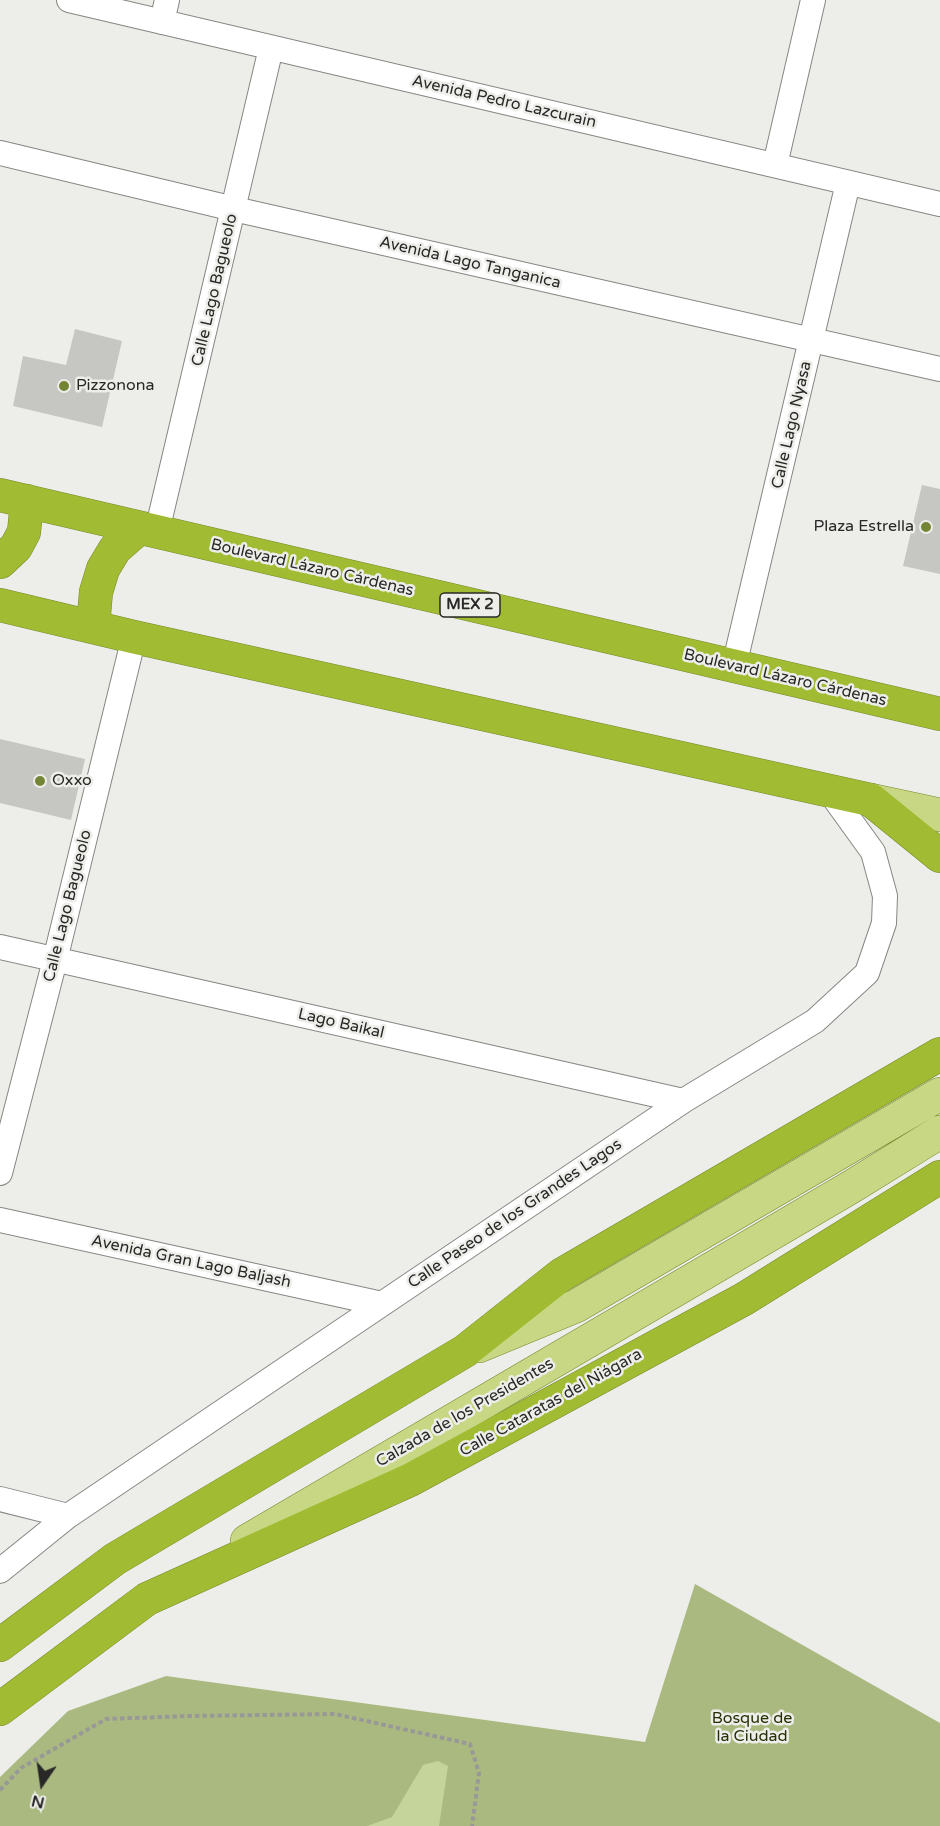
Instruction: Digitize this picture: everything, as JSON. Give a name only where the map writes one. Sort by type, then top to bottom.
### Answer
[{"type":"highway","name":"Boulevard Lázaro Cárdenas","points":[[13,498],[940,714]]},
{"type":"highway","points":[[0,562],[16,548],[24,532],[13,498]]},
{"type":"highway","points":[[93,627],[96,592],[102,569],[115,549],[148,529]]},
{"type":"highway","points":[[0,605],[134,637],[871,800],[940,856]]},
{"type":"highway","points":[[0,1645],[115,1559],[465,1351],[561,1275],[940,1054]]},
{"type":"highway","name":"Calle Cataratas del Niágara","points":[[147,1599],[410,1480],[744,1299],[940,1177]]},
{"type":"highway","name":"Calzada de los Presidentes","points":[[0,1709],[147,1599]]},
{"type":"main road","points":[[871,800],[940,815]]},
{"type":"main road","points":[[465,1351],[576,1306],[940,1094]]},
{"type":"main road","name":"Calzada de los Presidentes","points":[[147,1599],[851,1187],[940,1132]]},
{"type":"street","name":"Avenida Pedro Lazcurain","points":[[69,0],[164,11],[271,48],[940,204]]},
{"type":"street","points":[[775,165],[813,0]]},
{"type":"street","name":"Calle Lago Bagueolo","points":[[148,529],[234,209],[271,48]]},
{"type":"street","name":"Avenida Lago Tanganica","points":[[0,153],[234,209],[940,369]]},
{"type":"street","name":"Calle Lago Nyasa","points":[[734,666],[848,183]]},
{"type":"street","name":"Calle Lago Bagueolo","points":[[0,1173],[134,637]]},
{"type":"street","name":"Calle Paseo de los Grandes Lagos","points":[[0,1571],[68,1516],[382,1304],[683,1101],[815,1021],[867,973],[884,923],[885,896],[873,852],[829,791]]},
{"type":"street","name":"Lago Baikal","points":[[0,946],[683,1101]]},
{"type":"street","name":"Avenida Gran Lago Baljash","points":[[0,1220],[382,1304]]},
{"type":"street","points":[[0,1499],[68,1516]]},
{"type":"path","points":[[0,1790],[21,1768],[106,1719],[335,1714],[470,1744],[479,1773],[472,1826]]},
{"type":"green space","name":"Bosque de la Ciudad","points":[[695,1584],[940,1723],[940,1826],[0,1826],[0,1777],[68,1711],[166,1676],[645,1742]]},
{"type":"shaded area","points":[[438,1761],[448,1766],[439,1826],[367,1826],[392,1817],[423,1765]]},
{"type":"building","name":"Pizzonona","points":[[75,329],[122,341],[102,427],[13,406],[23,356],[66,365]]},
{"type":"building","name":"Plaza Estrella","points":[[922,485],[940,489],[940,574],[903,566]]},
{"type":"building","name":"Oxxo","points":[[0,739],[85,759],[71,820],[0,803]]},
{"type":"place","name":"Pizzonona","points":[[64,386]]},
{"type":"place","name":"Plaza Estrella","points":[[926,527]]},
{"type":"place","name":"Oxxo","points":[[40,781]]}]
